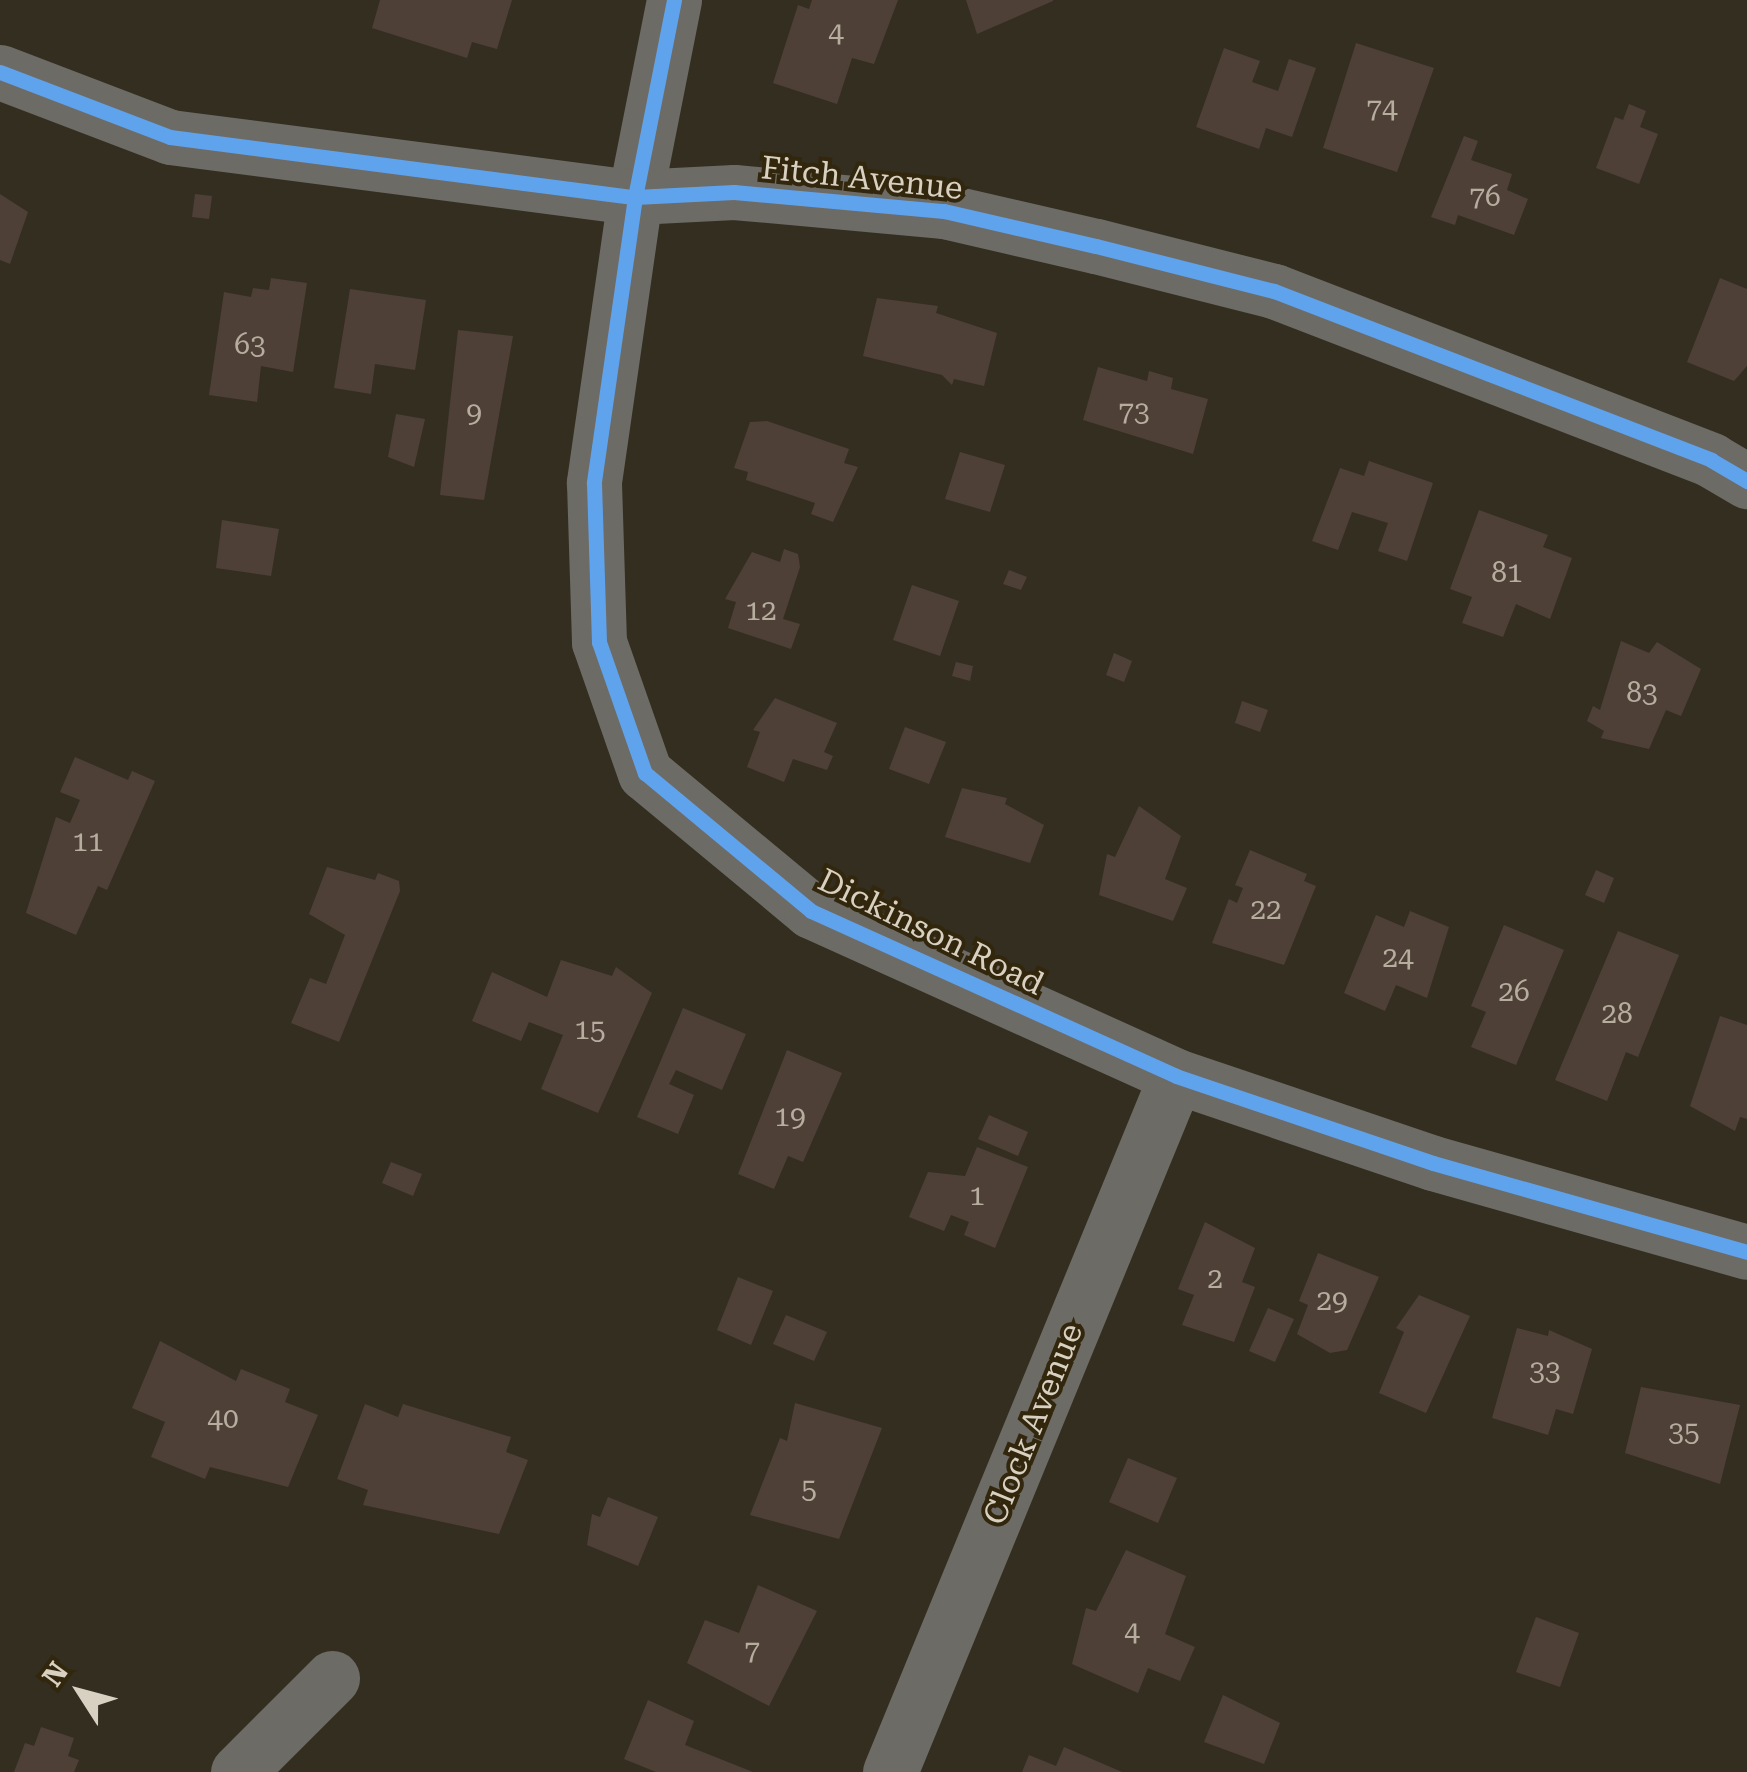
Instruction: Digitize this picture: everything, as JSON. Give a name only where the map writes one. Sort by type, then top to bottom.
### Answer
[{"type":"street","name":"Dickinson Road","points":[[674,0],[635,196],[594,482],[600,642],[645,772],[811,911],[1176,1076],[1433,1164],[1747,1252]]},
{"type":"street","name":"Fitch Avenue","points":[[0,72],[170,137],[635,196],[734,192],[944,211],[1274,291],[1711,460],[1747,481]]},
{"type":"street","name":"Clock Avenue","points":[[890,1772],[1176,1076]]},
{"type":"street","points":[[238,1772],[332,1678]]},
{"type":"building","points":[[380,0],[512,0],[497,49],[472,42],[467,58],[372,28]]},
{"type":"building","points":[[812,0],[898,0],[874,64],[852,58],[837,104],[773,83],[798,5],[809,9]]},
{"type":"building","points":[[966,0],[1053,0],[1053,1],[977,34]]},
{"type":"building","points":[[1356,43],[1434,68],[1397,172],[1323,148]]},
{"type":"building","points":[[1224,48],[1260,61],[1252,82],[1278,91],[1289,59],[1316,68],[1292,137],[1266,128],[1259,149],[1196,127]]},
{"type":"building","points":[[1629,104],[1646,111],[1640,127],[1658,134],[1639,184],[1596,168],[1615,117],[1623,120]]},
{"type":"building","points":[[1464,136],[1478,141],[1471,160],[1512,174],[1507,190],[1528,199],[1514,235],[1458,215],[1455,225],[1431,217]]},
{"type":"building","points":[[0,194],[28,212],[10,264],[0,260]]},
{"type":"building","points":[[195,194],[212,196],[209,219],[192,217]]},
{"type":"building","points":[[271,278],[307,283],[293,372],[261,366],[257,402],[209,395],[224,292],[251,297],[253,288],[269,290]]},
{"type":"building","points":[[1720,278],[1747,289],[1747,366],[1734,381],[1687,362]]},
{"type":"building","points":[[350,289],[426,300],[415,370],[375,364],[371,394],[334,388]]},
{"type":"building","points":[[877,298],[938,306],[936,313],[997,333],[984,386],[954,379],[952,385],[942,375],[863,356]]},
{"type":"building","points":[[458,330],[513,336],[484,500],[440,495]]},
{"type":"building","points":[[1098,367],[1147,381],[1149,371],[1173,378],[1171,389],[1208,399],[1193,454],[1083,420]]},
{"type":"building","points":[[396,414],[425,419],[414,467],[388,457]]},
{"type":"building","points":[[767,421],[849,449],[844,463],[858,467],[833,522],[811,514],[815,503],[746,480],[748,472],[734,468],[750,422]]},
{"type":"building","points":[[960,452],[1005,465],[990,512],[945,499]]},
{"type":"building","points":[[1369,461],[1433,483],[1407,561],[1378,551],[1388,523],[1352,512],[1338,550],[1312,541],[1340,468],[1364,476]]},
{"type":"building","points":[[1479,510],[1548,535],[1543,547],[1572,558],[1550,619],[1516,604],[1503,637],[1462,623],[1472,597],[1450,589]]},
{"type":"building","points":[[222,520],[279,529],[271,576],[216,568]]},
{"type":"building","points":[[784,549],[798,554],[800,567],[783,619],[800,624],[791,649],[728,628],[736,602],[725,599],[752,552],[780,562]]},
{"type":"building","points":[[1009,570],[1027,577],[1021,590],[1003,584]]},
{"type":"building","points":[[912,585],[959,601],[940,656],[893,640]]},
{"type":"building","points":[[1621,641],[1649,653],[1657,642],[1701,669],[1681,716],[1666,710],[1649,749],[1601,738],[1604,731],[1587,721],[1593,706],[1600,710]]},
{"type":"building","points":[[1114,653],[1132,661],[1124,682],[1106,675]]},
{"type":"building","points":[[956,662],[973,666],[970,681],[952,676]]},
{"type":"building","points":[[775,698],[837,723],[824,752],[833,756],[827,770],[793,759],[784,782],[747,767],[760,732],[753,730]]},
{"type":"building","points":[[1242,701],[1268,710],[1260,732],[1235,723]]},
{"type":"building","points":[[905,727],[946,742],[929,784],[889,769]]},
{"type":"building","points":[[75,757],[128,780],[132,771],[155,781],[107,890],[98,886],[76,935],[26,913],[56,817],[70,823],[80,800],[60,792]]},
{"type":"building","points":[[962,788],[1007,798],[1005,804],[1044,825],[1030,863],[945,837]]},
{"type":"building","points":[[1139,806],[1181,836],[1165,879],[1187,888],[1173,921],[1099,895],[1107,854],[1115,857]]},
{"type":"building","points":[[1250,850],[1307,874],[1304,881],[1316,886],[1284,965],[1212,943],[1229,899],[1237,903],[1243,888],[1235,885]]},
{"type":"building","points":[[327,867],[375,880],[378,873],[399,881],[400,891],[339,1042],[291,1023],[310,978],[326,984],[345,935],[309,914]]},
{"type":"building","points":[[1596,870],[1614,878],[1604,903],[1585,895]]},
{"type":"building","points":[[1410,911],[1449,927],[1427,998],[1396,985],[1385,1011],[1344,993],[1376,915],[1404,927]]},
{"type":"building","points":[[1504,925],[1564,950],[1516,1065],[1471,1047],[1486,1012],[1471,1006]]},
{"type":"building","points":[[1618,931],[1679,955],[1638,1057],[1626,1052],[1607,1101],[1555,1080]]},
{"type":"building","points":[[561,960],[612,976],[616,967],[652,993],[598,1113],[541,1089],[563,1035],[529,1022],[521,1041],[472,1021],[492,972],[547,997]]},
{"type":"building","points":[[683,1008],[746,1034],[722,1090],[676,1070],[669,1084],[694,1095],[678,1134],[637,1117]]},
{"type":"building","points":[[1720,1016],[1747,1025],[1747,1119],[1740,1117],[1735,1131],[1690,1106]]},
{"type":"building","points":[[787,1050],[842,1073],[803,1162],[788,1156],[774,1189],[738,1174]]},
{"type":"building","points":[[989,1115],[1028,1132],[1018,1156],[978,1139]]},
{"type":"building","points":[[977,1147],[1028,1167],[995,1248],[964,1235],[969,1222],[951,1215],[944,1231],[909,1217],[928,1172],[965,1176]]},
{"type":"building","points":[[391,1162],[422,1174],[413,1196],[382,1183]]},
{"type":"building","points":[[1205,1222],[1255,1248],[1242,1282],[1255,1287],[1234,1342],[1182,1325],[1194,1295],[1178,1289]]},
{"type":"building","points":[[1318,1253],[1379,1277],[1347,1350],[1330,1353],[1297,1334],[1308,1305],[1299,1301]]},
{"type":"building","points":[[738,1277],[773,1291],[751,1345],[717,1330]]},
{"type":"building","points":[[1419,1295],[1470,1316],[1426,1413],[1379,1393],[1404,1332],[1396,1328]]},
{"type":"building","points":[[1268,1308],[1294,1319],[1275,1362],[1249,1351]]},
{"type":"building","points":[[786,1315],[827,1332],[814,1361],[773,1344]]},
{"type":"building","points":[[1517,1328],[1548,1336],[1549,1330],[1592,1349],[1573,1414],[1556,1409],[1548,1435],[1492,1418]]},
{"type":"building","points":[[160,1341],[236,1381],[241,1369],[290,1389],[285,1402],[318,1415],[288,1487],[210,1467],[205,1479],[151,1457],[165,1422],[132,1408]]},
{"type":"building","points":[[1641,1387],[1740,1405],[1720,1484],[1625,1453]]},
{"type":"building","points":[[795,1403],[882,1428],[839,1539],[750,1515],[780,1438],[787,1441]]},
{"type":"building","points":[[365,1404],[398,1417],[403,1404],[511,1437],[506,1452],[528,1460],[499,1534],[363,1505],[368,1490],[337,1479]]},
{"type":"building","points":[[1128,1458],[1177,1478],[1158,1523],[1109,1502]]},
{"type":"building","points":[[608,1497],[658,1517],[638,1566],[587,1545],[592,1514],[600,1517]]},
{"type":"building","points":[[1126,1550],[1186,1576],[1165,1634],[1195,1647],[1180,1681],[1148,1668],[1138,1693],[1072,1664],[1086,1608],[1096,1611]]},
{"type":"building","points":[[758,1585],[817,1611],[769,1706],[687,1663],[705,1620],[739,1633]]},
{"type":"building","points":[[1536,1617],[1579,1633],[1560,1687],[1516,1672]]},
{"type":"building","points":[[1223,1695],[1280,1723],[1264,1764],[1204,1742]]},
{"type":"building","points":[[648,1700],[694,1721],[685,1745],[753,1772],[656,1772],[624,1759]]},
{"type":"building","points":[[41,1727],[74,1738],[68,1756],[79,1760],[74,1772],[14,1772],[25,1743],[34,1746]]},
{"type":"building","points":[[1064,1747],[1122,1772],[1022,1772],[1029,1755],[1056,1766]]},
{"type":"cycle path","points":[[674,0],[635,197],[594,483],[599,642],[645,773],[811,911],[1176,1076],[1433,1163],[1747,1252]]},
{"type":"cycle path","points":[[0,72],[170,137],[635,197],[734,192],[944,211],[1096,246],[1274,291],[1711,460],[1747,481]]}]
